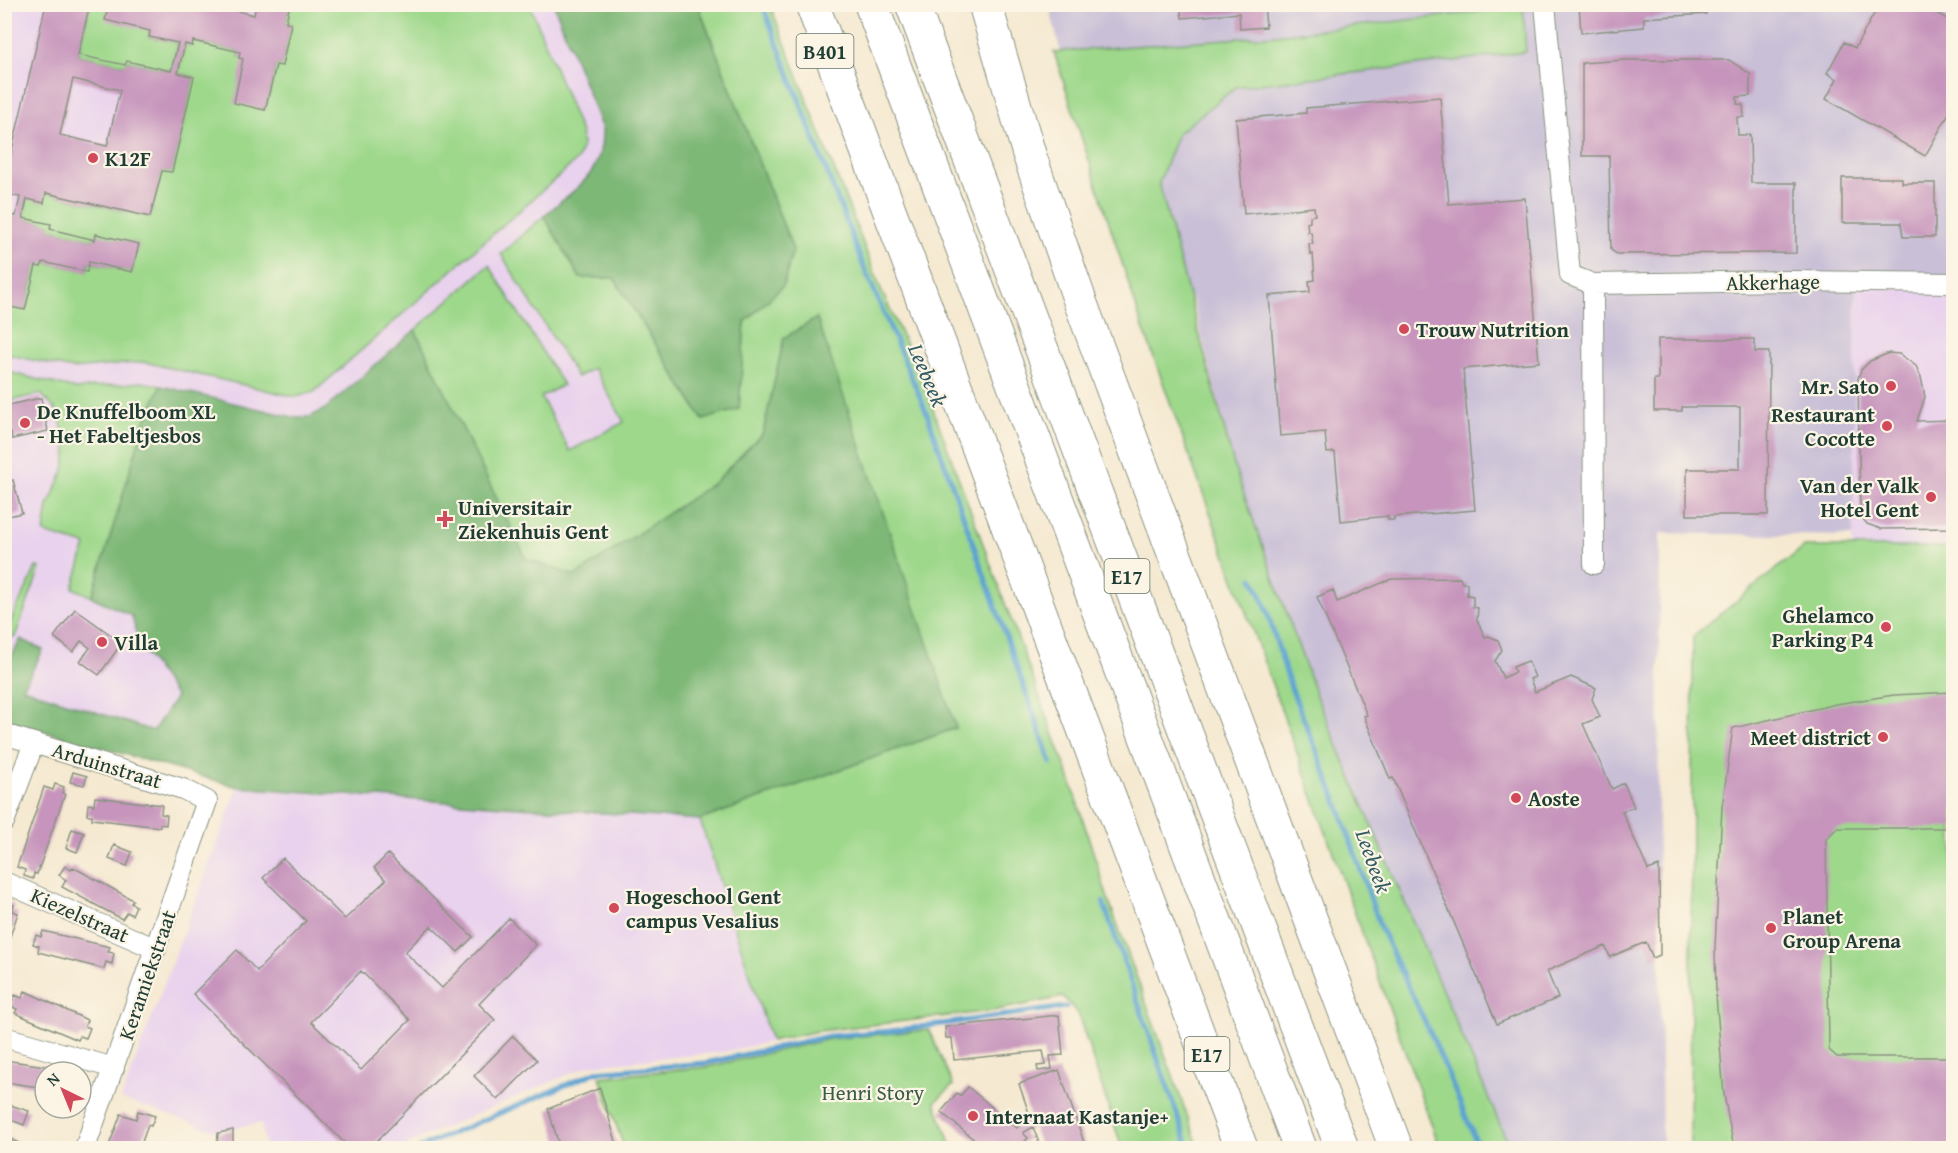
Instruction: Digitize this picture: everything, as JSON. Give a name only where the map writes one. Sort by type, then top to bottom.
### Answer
[{"type":"highway","name":"B401","points":[[805,4],[846,98]]},
{"type":"highway","name":"E17","points":[[812,4],[1241,1144]]},
{"type":"highway","name":"E17","points":[[871,4],[1299,1149]]},
{"type":"highway","name":"E17","points":[[912,4],[1342,1149]]},
{"type":"highway","name":"E17","points":[[985,4],[1029,154],[1080,304],[1396,1149]]},
{"type":"street","points":[[1545,4],[1570,274],[1593,284],[1593,564]]},
{"type":"street","name":"Akkerhage","points":[[1593,284],[1792,281],[1953,283]]},
{"type":"street","name":"Arduinstraat","points":[[4,734],[183,789],[207,801]]},
{"type":"street","points":[[4,822],[34,743]]},
{"type":"street","name":"Keramiekstraat","points":[[85,1149],[207,801]]},
{"type":"street","name":"Kiezelstraat","points":[[4,882],[156,949]]},
{"type":"street","points":[[4,1037],[114,1068]]},
{"type":"shaded area","name":"Universitair Ziekenhuis Gent","points":[[4,5],[698,5],[793,250],[992,1011],[818,1031],[723,1052],[590,1065],[409,1143],[408,1148],[266,1148],[261,1123],[217,1131],[121,1099],[238,787],[5,720]]},
{"type":"shaded area","points":[[1049,5],[1953,5],[1953,280],[1856,284],[1853,536],[1660,533],[1658,823],[1662,1148],[1510,1148],[1317,698],[1235,469],[1193,301],[1072,99]]},
{"type":"shaded area","points":[[1953,282],[1953,571],[1852,574],[1856,288]]},
{"type":"green space","points":[[90,5],[109,5],[150,31],[149,37],[178,43],[171,71],[127,61],[125,65],[78,55]]},
{"type":"green space","points":[[290,5],[530,5],[581,133],[582,147],[578,159],[314,392],[296,397],[144,362],[73,369],[5,354],[5,306],[25,310],[36,266],[43,262],[87,271],[89,262],[132,272],[138,244],[96,235],[95,240],[50,229],[50,224],[23,218],[27,199],[46,193],[150,217],[162,171],[172,172],[194,77],[178,73],[185,44],[191,46],[193,41],[240,52],[239,57],[243,59],[265,110],[276,65],[282,66],[291,24],[286,22]]},
{"type":"green space","points":[[554,5],[698,5],[793,250],[783,286],[745,322],[739,409],[703,420],[614,278],[580,278],[544,216],[577,188],[593,170],[601,145],[602,129]]},
{"type":"green space","points":[[698,5],[770,5],[882,292],[923,382],[1069,776],[1108,899],[1199,1148],[1122,1148],[1078,1014],[1063,997],[992,1011],[818,1031],[771,1041],[700,820],[956,728],[784,338],[763,433],[715,482],[575,576],[526,559],[415,330],[489,265],[563,385],[541,397],[570,451],[624,422],[594,368],[577,377],[501,254],[544,216],[580,278],[614,278],[703,420],[739,409],[745,322],[782,286],[793,250]]},
{"type":"green space","points":[[1523,7],[1526,52],[1236,87],[1178,133],[1159,183],[1235,469],[1317,698],[1510,1148],[1440,1148],[1141,322],[1054,52],[1267,36]]},
{"type":"green space","points":[[817,318],[956,728],[700,820],[238,787],[5,720],[5,668],[21,639],[43,650],[23,688],[153,731],[176,697],[139,644],[132,616],[92,597],[145,421],[161,386],[293,417],[310,417],[325,409],[415,330],[526,559],[575,576],[715,482],[763,433],[784,338]]},
{"type":"green space","points":[[4,371],[76,389],[142,382],[161,386],[145,421],[92,597],[73,588],[86,545],[44,533],[48,506],[64,470],[67,451],[59,413],[41,394],[5,402]]},
{"type":"green space","points":[[1804,547],[1953,547],[1953,1148],[1690,1148],[1693,636]]},
{"type":"green space","points":[[36,567],[40,568],[15,637],[5,637],[12,619]]},
{"type":"green space","name":"Henri Story","points":[[929,1030],[953,1085],[935,1102],[952,1148],[624,1148],[600,1077],[707,1067],[830,1039]]},
{"type":"building","name":"K12F","points":[[46,4],[90,4],[78,55],[125,65],[127,61],[171,71],[178,43],[149,37],[150,31],[105,20],[109,4],[209,4],[254,15],[256,4],[290,4],[286,22],[291,24],[282,66],[276,65],[265,110],[234,103],[243,59],[239,58],[240,52],[193,41],[192,46],[185,44],[178,73],[194,77],[172,172],[162,171],[150,217],[46,193],[44,203],[27,199],[23,218],[51,224],[50,229],[95,240],[96,234],[139,244],[132,272],[89,262],[87,272],[43,262],[41,267],[36,266],[25,310],[4,306],[4,219],[7,220],[8,215],[16,216],[20,197],[4,194],[4,184]],"holes":[[[73,79],[120,90],[107,146],[60,135]]]},
{"type":"building","points":[[1180,4],[1264,4],[1266,27],[1240,29],[1239,13],[1182,18]]},
{"type":"building","points":[[1579,4],[1705,4],[1706,14],[1644,18],[1644,27],[1581,33]]},
{"type":"building","points":[[1879,5],[1922,5],[1953,22],[1953,106],[1925,156],[1826,99],[1837,79],[1827,73],[1844,42],[1855,48]]},
{"type":"building","points":[[1624,60],[1729,60],[1750,74],[1750,96],[1737,97],[1737,104],[1743,105],[1744,117],[1737,117],[1738,135],[1750,135],[1751,183],[1796,183],[1796,253],[1617,254],[1611,250],[1609,156],[1582,156],[1582,63]]},
{"type":"building","name":"Trouw Nutrition","points":[[1440,97],[1449,204],[1525,198],[1539,362],[1463,369],[1475,510],[1394,517],[1394,520],[1388,520],[1388,516],[1341,521],[1335,452],[1327,453],[1325,432],[1280,436],[1269,296],[1310,292],[1309,281],[1315,280],[1313,254],[1310,254],[1309,244],[1313,244],[1307,223],[1310,222],[1310,216],[1315,215],[1314,207],[1244,214],[1236,119],[1306,113],[1306,108]]},
{"type":"building","points":[[1842,178],[1902,178],[1902,183],[1935,183],[1935,237],[1903,237],[1901,223],[1842,223]]},
{"type":"building","points":[[1658,339],[1754,339],[1755,352],[1769,352],[1768,515],[1687,515],[1687,469],[1740,469],[1740,407],[1682,407],[1682,411],[1654,411],[1654,379],[1658,379]]},
{"type":"building","points":[[1889,353],[1899,354],[1916,366],[1921,377],[1925,397],[1917,421],[1953,420],[1953,528],[1881,529],[1867,524],[1860,515],[1858,378],[1861,370],[1870,361]]},
{"type":"building","name":"De Knuffelboom XL - Het Fabeltjesbos","points":[[41,398],[48,431],[12,439],[11,433],[4,434],[4,406]]},
{"type":"building","points":[[13,480],[22,513],[4,517],[4,482]]},
{"type":"building","name":"Aoste","points":[[1460,578],[1462,583],[1467,583],[1467,595],[1473,596],[1473,607],[1478,608],[1477,620],[1485,637],[1489,636],[1498,640],[1502,650],[1495,661],[1503,678],[1515,672],[1513,667],[1528,661],[1535,677],[1530,679],[1535,692],[1571,677],[1596,688],[1592,699],[1600,717],[1583,724],[1612,789],[1624,783],[1634,807],[1622,811],[1648,870],[1659,866],[1660,955],[1653,958],[1646,942],[1610,957],[1605,946],[1547,971],[1558,998],[1497,1024],[1393,778],[1390,779],[1364,716],[1367,715],[1317,597],[1333,590],[1337,602],[1391,579]]},
{"type":"building","name":"Villa","points":[[75,609],[122,643],[99,675],[80,661],[90,648],[81,641],[73,652],[54,637]]},
{"type":"building","name":"Planet Group Arena","points":[[1953,692],[1953,828],[1837,828],[1826,839],[1829,1050],[1837,1057],[1953,1057],[1953,1148],[1734,1148],[1724,1095],[1716,995],[1715,947],[1722,807],[1733,728],[1836,704],[1894,695]]},
{"type":"building","points":[[73,772],[87,776],[84,785],[70,782]]},
{"type":"building","points":[[55,784],[64,787],[62,793],[65,794],[37,874],[34,873],[33,879],[24,876],[25,870],[17,867],[44,787],[53,790]]},
{"type":"building","points":[[95,797],[162,805],[161,814],[167,815],[166,825],[160,824],[160,827],[92,819],[92,815],[87,815],[88,804],[94,805]]},
{"type":"building","points":[[72,829],[84,833],[77,852],[66,848]]},
{"type":"building","points":[[114,845],[132,852],[127,866],[109,859]]},
{"type":"building","points":[[388,854],[473,937],[458,952],[431,926],[405,952],[442,988],[509,918],[536,945],[479,1004],[495,1020],[370,1148],[350,1148],[193,994],[237,950],[257,971],[306,921],[263,878],[283,858],[345,919],[386,880],[374,868]],"holes":[[[361,971],[410,1020],[361,1070],[311,1022]]]},
{"type":"building","points":[[65,866],[71,870],[73,867],[133,900],[131,903],[136,906],[132,915],[127,912],[122,919],[62,887],[66,880],[59,875]]},
{"type":"building","points":[[4,902],[14,905],[12,911],[18,913],[5,951]]},
{"type":"building","points":[[43,931],[110,947],[108,952],[114,953],[112,964],[106,962],[104,969],[38,952],[39,946],[33,944],[36,935],[41,937]]},
{"type":"building","points":[[25,991],[87,1020],[85,1026],[90,1028],[86,1038],[80,1036],[78,1040],[15,1013],[17,1009],[10,1006],[15,995],[22,998]]},
{"type":"building","points":[[1059,1015],[1063,1055],[1050,1056],[1052,1069],[1038,1071],[1037,1066],[1046,1065],[1043,1051],[954,1060],[952,1038],[946,1038],[945,1027]]},
{"type":"building","points":[[513,1036],[537,1060],[498,1100],[474,1076]]},
{"type":"building","points":[[4,1060],[33,1064],[33,1086],[4,1082]]},
{"type":"building","points":[[1059,1070],[1086,1148],[1041,1148],[1033,1127],[1023,1133],[1028,1138],[1019,1148],[984,1148],[941,1112],[957,1093],[960,1096],[968,1087],[1017,1128],[1023,1121],[1031,1119],[1019,1084]]},
{"type":"building","points":[[600,1088],[618,1148],[560,1148],[548,1109]]},
{"type":"building","points":[[10,1105],[29,1111],[24,1125],[6,1118]]},
{"type":"building","points":[[138,1111],[155,1116],[151,1126],[148,1125],[142,1142],[161,1148],[108,1148],[121,1114],[136,1119]]},
{"type":"building","points":[[233,1130],[233,1148],[217,1148],[218,1133]]},
{"type":"building","points":[[5,1136],[20,1144],[31,1148],[4,1148]]},
{"type":"waterway","name":"Leebeek","points":[[762,4],[863,265],[926,411],[1051,763]]},
{"type":"waterway","name":"Leebeek","points":[[1253,578],[1264,602],[1290,685],[1338,804],[1381,929],[1434,1041],[1479,1148]]},
{"type":"waterway","name":"Leebeek","points":[[1103,902],[1189,1148]]},
{"type":"waterway","points":[[421,1147],[596,1072],[706,1063],[829,1036],[890,1031],[1066,1007]]},
{"type":"place","name":"K12F","points":[[93,158]]},
{"type":"place","name":"Trouw Nutrition","points":[[1404,329]]},
{"type":"place","name":"Mr. Sato","points":[[1891,386]]},
{"type":"place","name":"De Knuffelboom XL - Het Fabeltjesbos","points":[[25,423]]},
{"type":"place","name":"Restaurant Cocotte","points":[[1887,426]]},
{"type":"place","name":"Van der Valk Hotel Gent","points":[[1931,497]]},
{"type":"place","name":"Universitair Ziekenhuis Gent","points":[[445,519]]},
{"type":"place","name":"Ghelamco Parking P4","points":[[1886,627]]},
{"type":"place","name":"Villa","points":[[102,642]]},
{"type":"place","name":"Meet district","points":[[1883,737]]},
{"type":"place","name":"Aoste","points":[[1516,798]]},
{"type":"place","name":"Hogeschool Gent campus Vesalius","points":[[614,908]]},
{"type":"place","name":"Planet Group Arena","points":[[1771,928]]},
{"type":"place","name":"Internaat Kastanje+","points":[[973,1116]]}]
